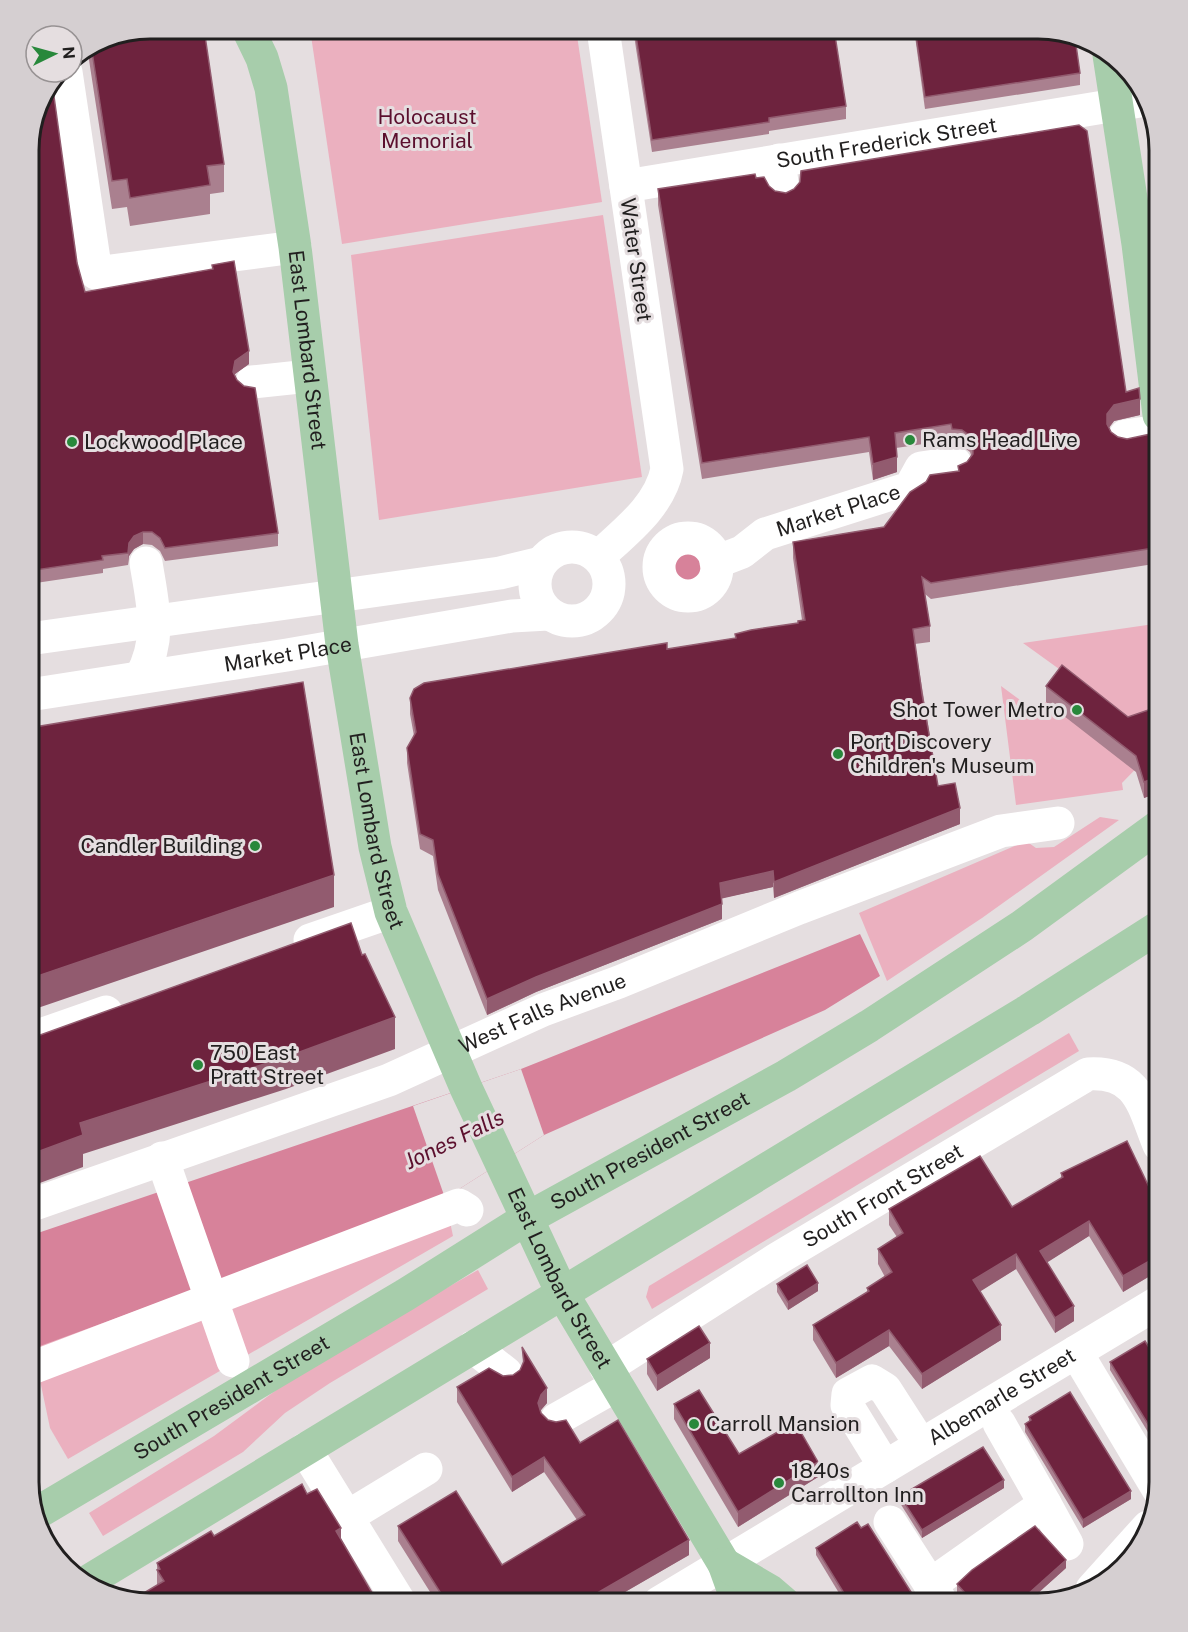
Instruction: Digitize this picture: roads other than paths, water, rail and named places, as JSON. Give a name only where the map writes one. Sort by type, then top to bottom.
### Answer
[{"type":"main road","name":"East Lombard Street","points":[[253,39],[262,58],[271,88],[295,247],[342,645],[375,847],[391,912],[466,1088],[562,1293],[724,1564],[734,1593]]},
{"type":"main road","points":[[1118,74],[1131,102],[1149,296]]},
{"type":"main road","name":"South President Street","points":[[43,1510],[405,1295],[526,1219],[786,1076],[869,1026],[1022,926],[1149,834]]},
{"type":"main road","points":[[94,1578],[1029,1010],[1149,934]]},
{"type":"main road","name":"East Lombard Street","points":[[724,1564],[772,1593]]},
{"type":"street","name":"Water Street","points":[[598,557],[630,526],[660,490],[667,469],[604,39]]},
{"type":"street","points":[[68,84],[96,273],[295,247]]},
{"type":"street","name":"South Frederick Street","points":[[626,186],[781,175],[1131,102]]},
{"type":"street","points":[[252,382],[309,375]]},
{"type":"street","points":[[1125,436],[1149,432]]},
{"type":"street","name":"Market Place","points":[[716,562],[742,552],[765,534],[910,488],[921,468],[955,463]]},
{"type":"street","points":[[548,614],[541,606],[534,584],[541,563],[548,555],[568,547],[579,547],[598,557]]},
{"type":"street","name":"Market Place","points":[[39,693],[512,616],[548,614],[566,622],[576,622],[596,614],[603,606],[609,586],[608,575],[598,557]]},
{"type":"street","points":[[141,677],[155,642],[155,622],[146,563]]},
{"type":"street","points":[[39,638],[500,573],[541,563]]},
{"type":"street","name":"West Falls Avenue","points":[[39,1203],[166,1171],[389,1080],[543,1010],[1001,831],[1058,824]]},
{"type":"street","points":[[278,951],[391,912]]},
{"type":"street","points":[[39,1035],[130,1003]]},
{"type":"street","name":"South Front Street","points":[[557,1419],[612,1376],[777,1259],[1075,1080],[1088,1074],[1106,1073],[1117,1076],[1149,1095]]},
{"type":"street","points":[[166,1171],[233,1361]]},
{"type":"street","points":[[39,1365],[211,1301],[459,1204],[467,1210]]},
{"type":"street","name":"Albemarle Street","points":[[676,1593],[1149,1309]]},
{"type":"street","points":[[473,1347],[506,1373]]},
{"type":"street","points":[[1076,1352],[1149,1475]]},
{"type":"street","points":[[885,1467],[847,1405],[848,1394],[872,1381],[885,1389],[921,1445]]},
{"type":"street","points":[[999,1422],[1067,1544]]},
{"type":"street","points":[[305,1449],[394,1593]]},
{"type":"street","points":[[347,1517],[426,1469]]},
{"type":"street","points":[[937,1593],[1045,1504]]},
{"type":"street","points":[[890,1522],[935,1593]]},
{"type":"water","points":[[697,549],[698,553],[701,553],[705,574],[701,575],[702,579],[680,582],[680,578],[676,578],[672,558],[676,557],[676,552]]},
{"type":"water","name":"Jones Falls","points":[[860,934],[880,976],[825,1010],[544,1135],[445,1198],[39,1346],[39,1233],[521,1069]]},
{"type":"place","name":"Rams Head Live","points":[[910,440]]},
{"type":"place","name":"Lockwood Place","points":[[72,442]]},
{"type":"place","name":"Shot Tower Metro","points":[[1077,710]]},
{"type":"place","name":"Port Discovery Children's Museum","points":[[838,754]]},
{"type":"place","name":"Candler Building","points":[[255,846]]},
{"type":"place","name":"750 East Pratt Street","points":[[198,1065]]},
{"type":"place","name":"Carroll Mansion","points":[[694,1424]]},
{"type":"place","name":"1840s Carrollton Inn","points":[[779,1483]]},
{"type":"park label","name":"Holocaust Memorial","points":[[427,129]]}]
